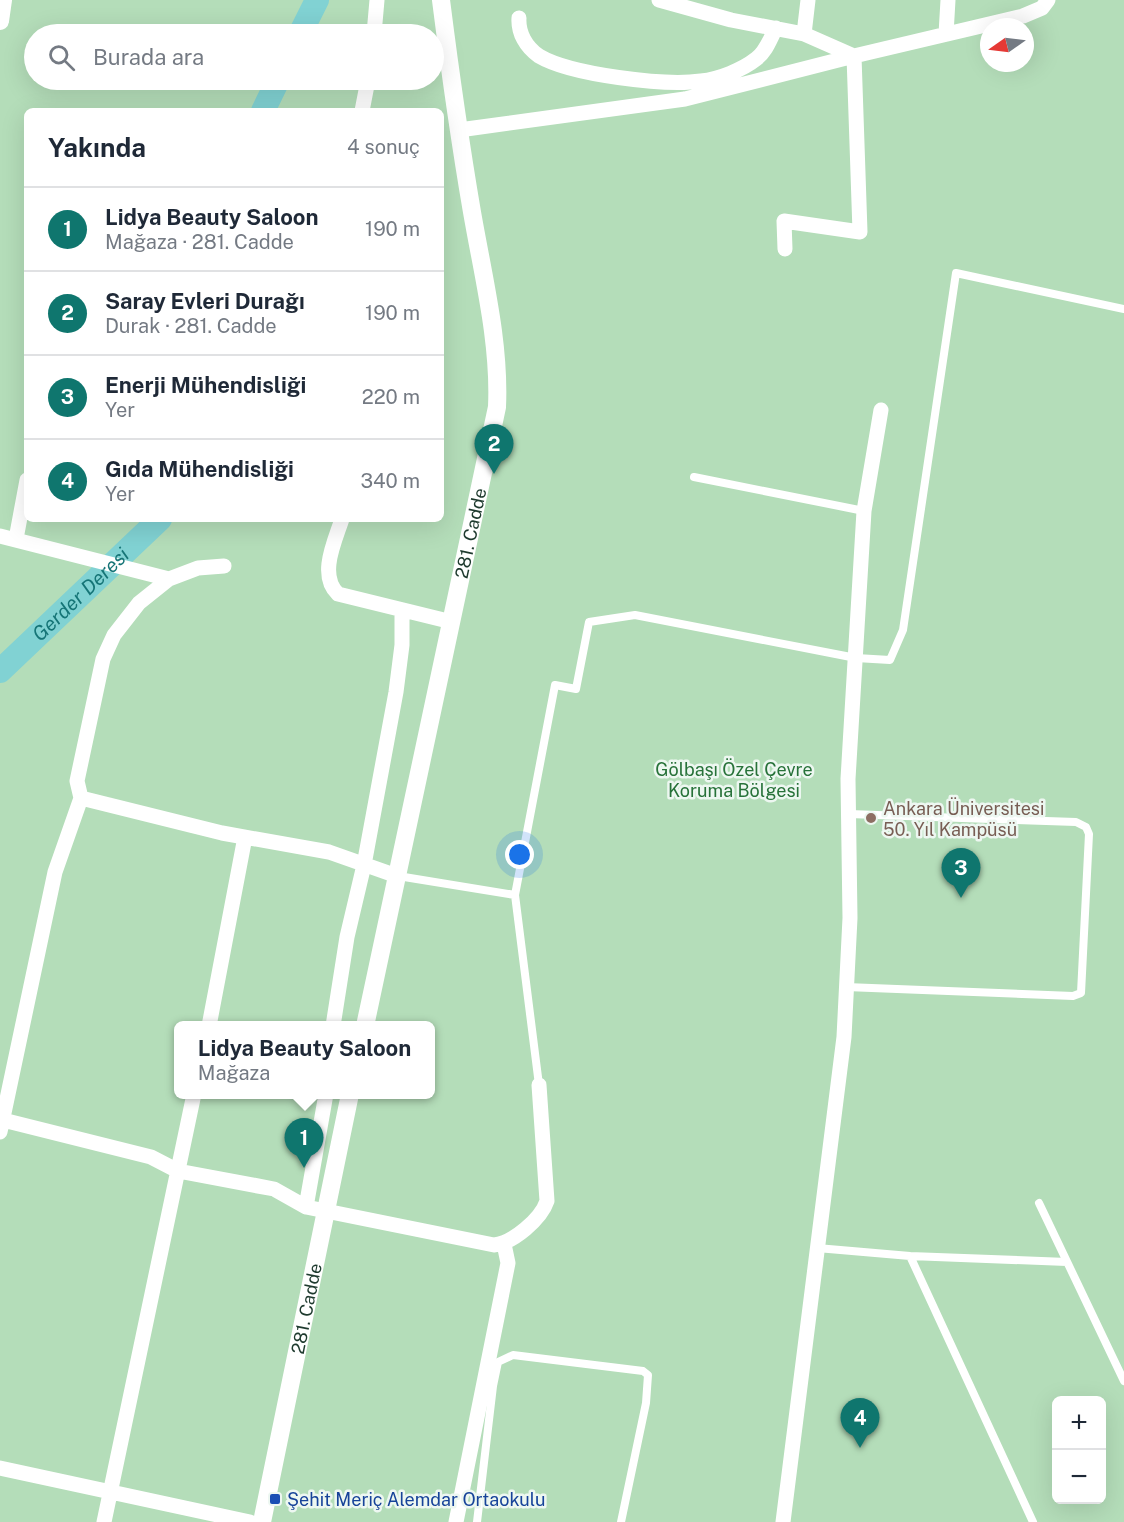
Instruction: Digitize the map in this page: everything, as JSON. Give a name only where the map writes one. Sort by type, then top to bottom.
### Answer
[{"type":"street","points":[[0,21],[3,0]]},
{"type":"street","points":[[375,24],[377,0]]},
{"type":"street","name":"281. Cadde","points":[[366,1021],[488,455],[498,381],[493,334],[459,130],[441,0]]},
{"type":"street","points":[[804,34],[808,0]]},
{"type":"street","points":[[946,34],[948,0]]},
{"type":"street","points":[[459,130],[685,99],[1034,12],[1042,8],[1048,0]]},
{"type":"street","points":[[665,1],[804,34],[854,56]]},
{"type":"street","points":[[519,18],[520,33],[525,42],[538,55],[553,62],[591,73],[674,81],[714,79],[755,60],[762,54],[776,28]]},
{"type":"street","points":[[785,249],[784,221],[860,232],[854,56]]},
{"type":"street","points":[[363,108],[366,90]]},
{"type":"street","points":[[783,1522],[844,1037],[850,918],[849,814],[864,511],[881,410]]},
{"type":"street","points":[[16,539],[24,496]]},
{"type":"street","points":[[341,522],[329,568],[329,579],[338,594],[452,622]]},
{"type":"street","points":[[0,536],[169,579]]},
{"type":"street","points":[[225,566],[198,568],[169,579],[139,603],[108,646],[77,781],[81,798],[55,872],[1,1126],[151,1157],[178,1171],[274,1189],[306,1207],[487,1245],[504,1244],[541,1212],[549,1196],[539,1085]]},
{"type":"street","points":[[334,1021],[347,937],[364,865],[396,692],[402,645],[402,610]]},
{"type":"street","points":[[81,798],[245,837],[329,852],[397,876]]},
{"type":"street","points":[[209,1021],[245,837]]},
{"type":"street","points":[[104,1522],[193,1099]]},
{"type":"street","points":[[306,1207],[325,1099]]},
{"type":"street","name":"281. Cadde","points":[[262,1522],[349,1099]]},
{"type":"street","points":[[456,1522],[508,1263],[504,1244]]},
{"type":"street","points":[[0,1468],[250,1522]]},
{"type":"lane","points":[[539,1085],[515,895],[555,684],[576,689],[589,622],[635,615],[856,658],[890,660],[903,630],[956,273],[1124,309]]},
{"type":"lane","points":[[694,477],[864,511]]},
{"type":"lane","points":[[846,987],[1073,996],[1081,993],[1089,834],[1086,827],[1076,822],[849,814]]},
{"type":"lane","points":[[397,876],[515,895]]},
{"type":"lane","points":[[1039,1203],[1124,1381]]},
{"type":"lane","points":[[818,1248],[910,1256],[1068,1262]]},
{"type":"lane","points":[[910,1256],[1033,1522]]},
{"type":"lane","points":[[477,1522],[493,1386],[498,1362],[513,1355],[644,1371],[648,1375],[646,1403],[621,1522]]},
{"type":"green space","name":"Gölbaşı Özel Çevre Koruma Bölgesi","points":[[0,0],[1124,0],[1124,1522],[0,1522]]},
{"type":"waterway","name":"Gerder Deresi","points":[[305,24],[317,0]]},
{"type":"waterway","name":"Gerder Deresi","points":[[264,108],[273,90]]},
{"type":"waterway","name":"Gerder Deresi","points":[[0,671],[157,522]]},
{"type":"place","name":"Saray Evleri Durağı","points":[[494,474]]},
{"type":"place","name":"Ankara Üniversitesi 50. Yıl Kampüsü","points":[[871,818]]},
{"type":"place","name":"Enerji Mühendisliği","points":[[961,898]]},
{"type":"place","name":"Lidya Beauty Saloon","points":[[304,1168]]},
{"type":"place","name":"Gıda Mühendisliği","points":[[860,1448]]},
{"type":"place","name":"Şehit Meriç Alemdar Ortaokulu","points":[[275,1499]]}]
